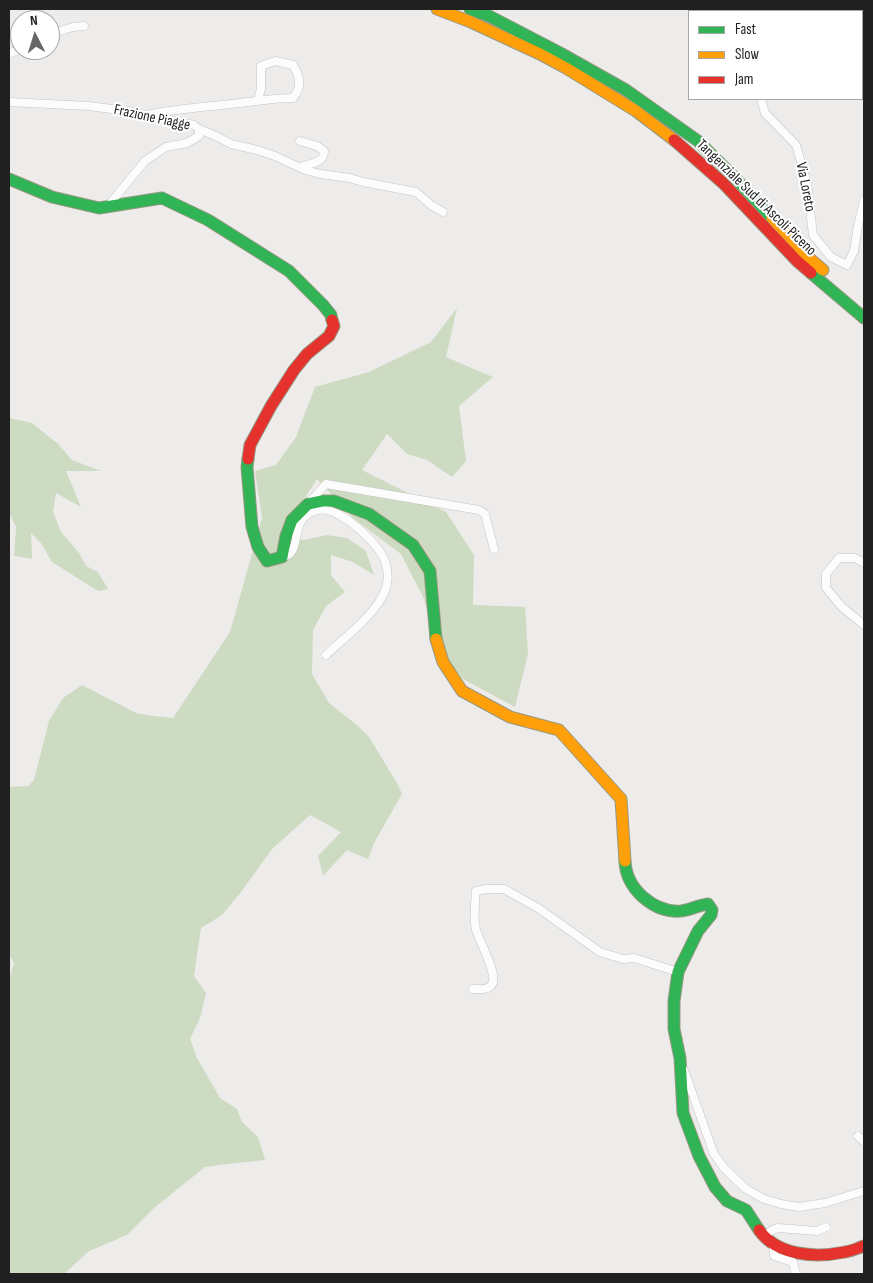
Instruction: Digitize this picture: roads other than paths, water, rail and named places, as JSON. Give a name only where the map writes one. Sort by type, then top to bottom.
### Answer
[{"type":"main road","name":"Tangenziale Sud di Ascoli Piceno","points":[[437,9],[471,22],[540,54],[636,111],[670,136],[723,183],[797,261],[864,318]]},
{"type":"main road","name":"Tangenziale Sud di Ascoli Piceno","points":[[470,9],[488,16],[554,50],[626,90],[698,141],[810,259],[864,305]]},
{"type":"main road","points":[[9,179],[52,197],[99,208],[162,198],[208,220],[268,256],[307,288],[330,315],[334,326],[329,336],[307,354],[294,370],[270,406],[250,445],[247,467],[252,527],[258,547],[267,561],[282,556],[292,520],[308,504],[322,501],[334,501],[369,514],[412,545],[430,571],[436,640],[443,662],[462,691],[510,716],[559,730],[621,799],[625,867],[629,880],[637,891],[656,907],[667,911],[684,911],[708,904],[712,910],[711,915],[698,931],[678,972],[674,1001],[674,1029],[680,1058],[683,1113],[698,1156],[715,1187],[727,1201],[746,1210],[769,1240],[781,1248],[800,1253],[820,1255],[845,1252],[864,1246]]},
{"type":"street","points":[[60,31],[84,26]]},
{"type":"street","points":[[146,115],[175,109],[292,98],[296,94],[300,83],[298,72],[293,65],[275,61],[261,66],[261,89],[258,100]]},
{"type":"street","name":"Via Loreto","points":[[761,100],[765,113],[796,145],[807,183],[813,235],[831,257],[846,265],[854,251],[864,201]]},
{"type":"street","name":"Frazione Piagge","points":[[9,102],[126,110],[194,125],[199,129],[198,136],[187,144],[166,147],[145,161],[108,206]]},
{"type":"street","points":[[199,129],[231,144],[276,156],[306,170],[416,192],[442,212]]},
{"type":"street","points":[[300,141],[317,146],[324,151],[324,156],[321,160],[300,167]]},
{"type":"street","points":[[308,504],[326,484],[479,510],[485,514],[494,549]]},
{"type":"street","points":[[282,556],[288,556],[292,552],[298,534],[298,524],[308,513],[321,509],[337,513],[350,521],[373,544],[384,559],[388,574],[386,589],[382,597],[363,621],[326,656]]},
{"type":"street","points":[[864,563],[855,558],[839,558],[826,574],[826,588],[842,607],[864,625]]},
{"type":"street","points":[[473,989],[487,988],[494,981],[490,964],[476,929],[476,891],[486,889],[504,889],[530,903],[600,952],[623,958],[634,958],[678,972]]},
{"type":"street","points":[[680,1058],[714,1154],[724,1168],[746,1189],[764,1199],[799,1207],[825,1203],[864,1191]]},
{"type":"street","points":[[858,1136],[864,1142]]},
{"type":"street","points":[[855,1194],[864,1198]]},
{"type":"street","points":[[796,1274],[792,1262],[774,1256],[769,1240],[771,1231],[778,1228],[817,1231],[826,1227]]}]
